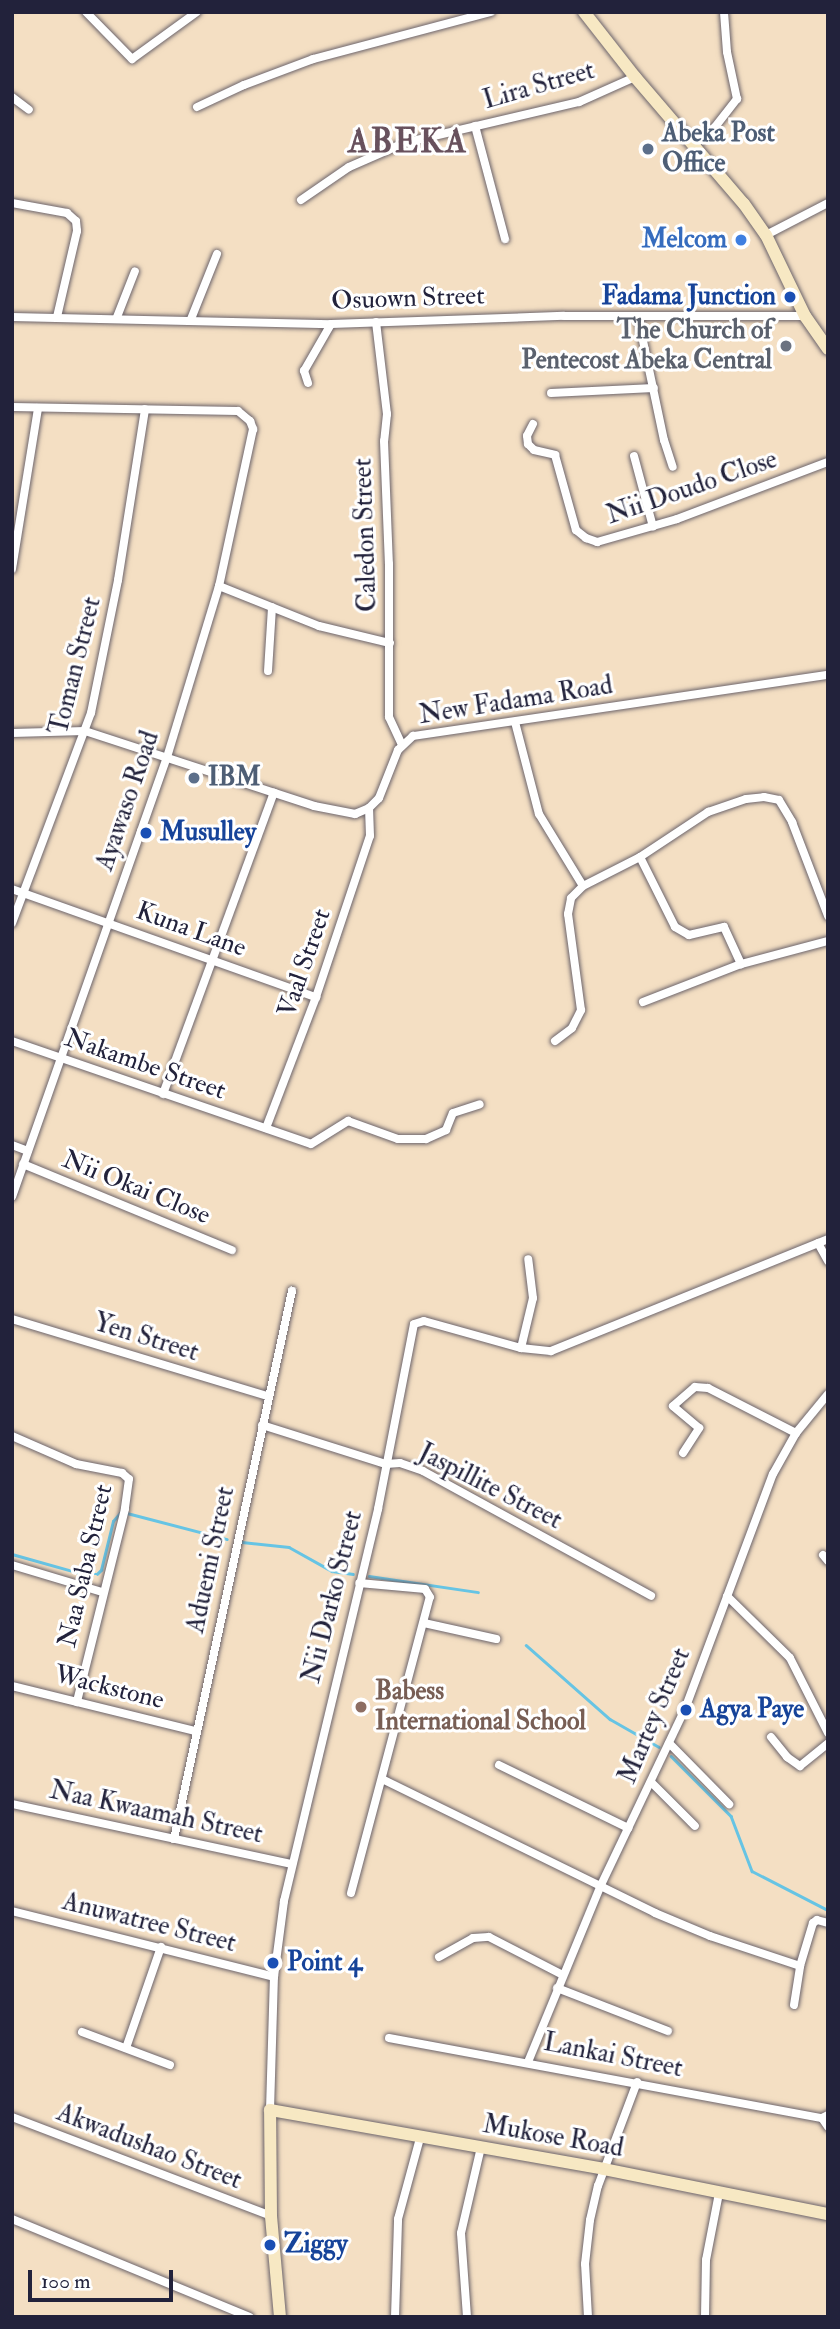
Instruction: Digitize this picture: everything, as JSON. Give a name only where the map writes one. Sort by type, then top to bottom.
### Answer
[{"type":"street","points":[[86,12],[132,59],[197,12]]},
{"type":"street","points":[[197,107],[244,85],[313,59],[491,12]]},
{"type":"street","points":[[584,12],[766,234],[805,316],[827,347]]},
{"type":"street","points":[[693,146],[715,127],[737,99],[727,52],[724,12]]},
{"type":"street","name":"Lira Street","points":[[301,200],[349,167],[404,143],[579,102],[635,77]]},
{"type":"street","points":[[12,97],[29,110]]},
{"type":"street","points":[[475,126],[505,239]]},
{"type":"street","points":[[12,203],[67,213],[76,220],[77,231],[57,317]]},
{"type":"street","points":[[766,234],[828,203]]},
{"type":"street","points":[[191,319],[217,254]]},
{"type":"street","points":[[117,317],[135,271]]},
{"type":"street","name":"Osuown Street","points":[[12,317],[117,317],[331,324],[564,316],[805,316]]},
{"type":"street","points":[[638,317],[673,467]]},
{"type":"street","name":"Caledon Street","points":[[376,322],[387,414],[384,441],[390,643],[389,717],[402,745]]},
{"type":"street","points":[[308,383],[304,371],[331,324]]},
{"type":"street","points":[[551,393],[654,388]]},
{"type":"street","points":[[12,407],[145,409]]},
{"type":"street","points":[[12,569],[38,408]]},
{"type":"street","name":"Ayawaso Road","points":[[12,1196],[167,757],[219,586],[253,429],[244,415],[230,410],[145,409]]},
{"type":"street","name":"Toman Street","points":[[12,923],[85,731],[107,643],[145,409]]},
{"type":"street","name":"Nii Doudo Close","points":[[533,424],[527,436],[528,444],[534,450],[555,455],[576,530],[597,542],[653,527],[828,462]]},
{"type":"street","points":[[634,456],[653,527]]},
{"type":"street","points":[[219,586],[339,632],[390,643]]},
{"type":"street","points":[[268,671],[272,607]]},
{"type":"street","name":"New Fadama Road","points":[[369,808],[379,797],[402,745],[420,735],[828,675]]},
{"type":"street","points":[[515,722],[539,814],[583,886]]},
{"type":"street","points":[[12,733],[85,731],[274,793],[348,814],[369,808]]},
{"type":"street","points":[[163,1094],[274,793]]},
{"type":"street","points":[[555,1041],[572,1028],[581,1010],[568,914],[571,898],[583,886],[640,857],[708,812],[746,799],[772,798],[782,804],[792,822],[828,916]]},
{"type":"street","name":"Vaal Street","points":[[265,1128],[316,997],[370,836],[369,808]]},
{"type":"street","points":[[640,857],[675,928],[689,935],[724,927],[741,964]]},
{"type":"street","name":"Kuna Lane","points":[[12,889],[316,997]]},
{"type":"street","points":[[643,1002],[741,964],[828,941]]},
{"type":"street","name":"Nakambe Street","points":[[12,1041],[315,1144],[348,1121],[398,1139],[415,1141],[444,1133],[453,1113],[480,1104]]},
{"type":"street","points":[[12,1145],[28,1151]]},
{"type":"street","name":"Nii Okai Close","points":[[23,1164],[232,1250]]},
{"type":"street","name":"Nii Darko Street","points":[[280,2317],[271,2216],[270,2110],[274,1977],[278,1938],[292,1864],[364,1565],[415,1324],[424,1321],[521,1348],[551,1351],[828,1239]]},
{"type":"street","points":[[818,1243],[828,1261]]},
{"type":"street","points":[[521,1348],[533,1298],[528,1259]]},
{"type":"street","name":"Aduemi Street","points":[[174,1839],[267,1396],[292,1291]]},
{"type":"street","name":"Yen Street","points":[[12,1319],[267,1396]]},
{"type":"street","points":[[683,1453],[699,1428],[673,1406],[695,1387],[708,1388],[796,1433]]},
{"type":"street","name":"Martey Street","points":[[528,2062],[601,1885],[669,1743],[773,1474],[796,1433],[828,1394]]},
{"type":"street","name":"Jaspillite Street","points":[[262,1425],[386,1464],[412,1466],[651,1596]]},
{"type":"street","name":"Naa Saba Street","points":[[12,1436],[76,1464],[127,1476],[129,1483],[77,1702]]},
{"type":"street","points":[[12,1565],[102,1592]]},
{"type":"street","points":[[351,1893],[424,1623],[428,1592],[425,1589],[360,1581]]},
{"type":"street","points":[[727,1596],[790,1658],[828,1733]]},
{"type":"street","points":[[424,1623],[496,1639]]},
{"type":"street","name":"Wackstone","points":[[12,1686],[195,1731]]},
{"type":"street","points":[[771,1737],[787,1757],[800,1766],[828,1743]]},
{"type":"street","points":[[669,1743],[729,1804]]},
{"type":"street","points":[[499,1765],[628,1828]]},
{"type":"street","points":[[382,1779],[655,1913],[710,1936],[800,1966]]},
{"type":"street","points":[[651,1782],[695,1826]]},
{"type":"street","name":"Naa Kwaamah Street","points":[[12,1804],[292,1864]]},
{"type":"street","name":"Anuwatree Street","points":[[12,1911],[274,1977]]},
{"type":"street","points":[[794,2005],[800,1966],[813,1923],[817,1920],[828,1923]]},
{"type":"street","points":[[439,1957],[473,1938],[489,1937],[563,1975]]},
{"type":"street","points":[[127,2048],[161,1947]]},
{"type":"street","points":[[557,1988],[668,2031]]},
{"type":"street","points":[[82,2032],[170,2065]]},
{"type":"street","name":"Lankai Street","points":[[389,2039],[825,2117]]},
{"type":"street","points":[[588,2317],[585,2264],[587,2236],[604,2169],[637,2082]]},
{"type":"street","name":"Mukose Road","points":[[270,2110],[604,2169],[828,2214]]},
{"type":"street","name":"Akwadushao Street","points":[[12,2117],[271,2216]]},
{"type":"street","points":[[825,2117],[828,2127]]},
{"type":"street","points":[[395,2317],[398,2220],[420,2138]]},
{"type":"street","points":[[467,2317],[461,2233],[469,2189],[481,2147]]},
{"type":"street","points":[[705,2317],[706,2260],[719,2193]]},
{"type":"street","points":[[12,2219],[250,2317]]},
{"type":"waterway","points":[[12,1554],[83,1574],[97,1574],[101,1570],[113,1521],[120,1513]]},
{"type":"waterway","points":[[127,1513],[227,1539]]},
{"type":"waterway","points":[[242,1542],[289,1547],[332,1571],[353,1574]]},
{"type":"waterway","points":[[369,1576],[478,1592]]},
{"type":"waterway","points":[[526,1645],[610,1719],[659,1747]]},
{"type":"waterway","points":[[671,1756],[731,1816],[752,1871],[828,1910]]},
{"type":"place","name":"Abeka Post Office","points":[[648,149]]},
{"type":"place","name":"Melcom","points":[[741,240]]},
{"type":"place","name":"Fadama Junction","points":[[790,297]]},
{"type":"place","name":"The Church of Pentecost Abeka Central","points":[[786,346]]},
{"type":"place","name":"IBM","points":[[194,778]]},
{"type":"place","name":"Musulley","points":[[146,833]]},
{"type":"place","name":"Babess International School","points":[[361,1707]]},
{"type":"place","name":"Agya Paye","points":[[686,1710]]},
{"type":"place","name":"Point 4","points":[[273,1963]]},
{"type":"place","name":"Ziggy","points":[[270,2245]]},
{"type":"district","name":"ABEKA","points":[[408,142]]}]
